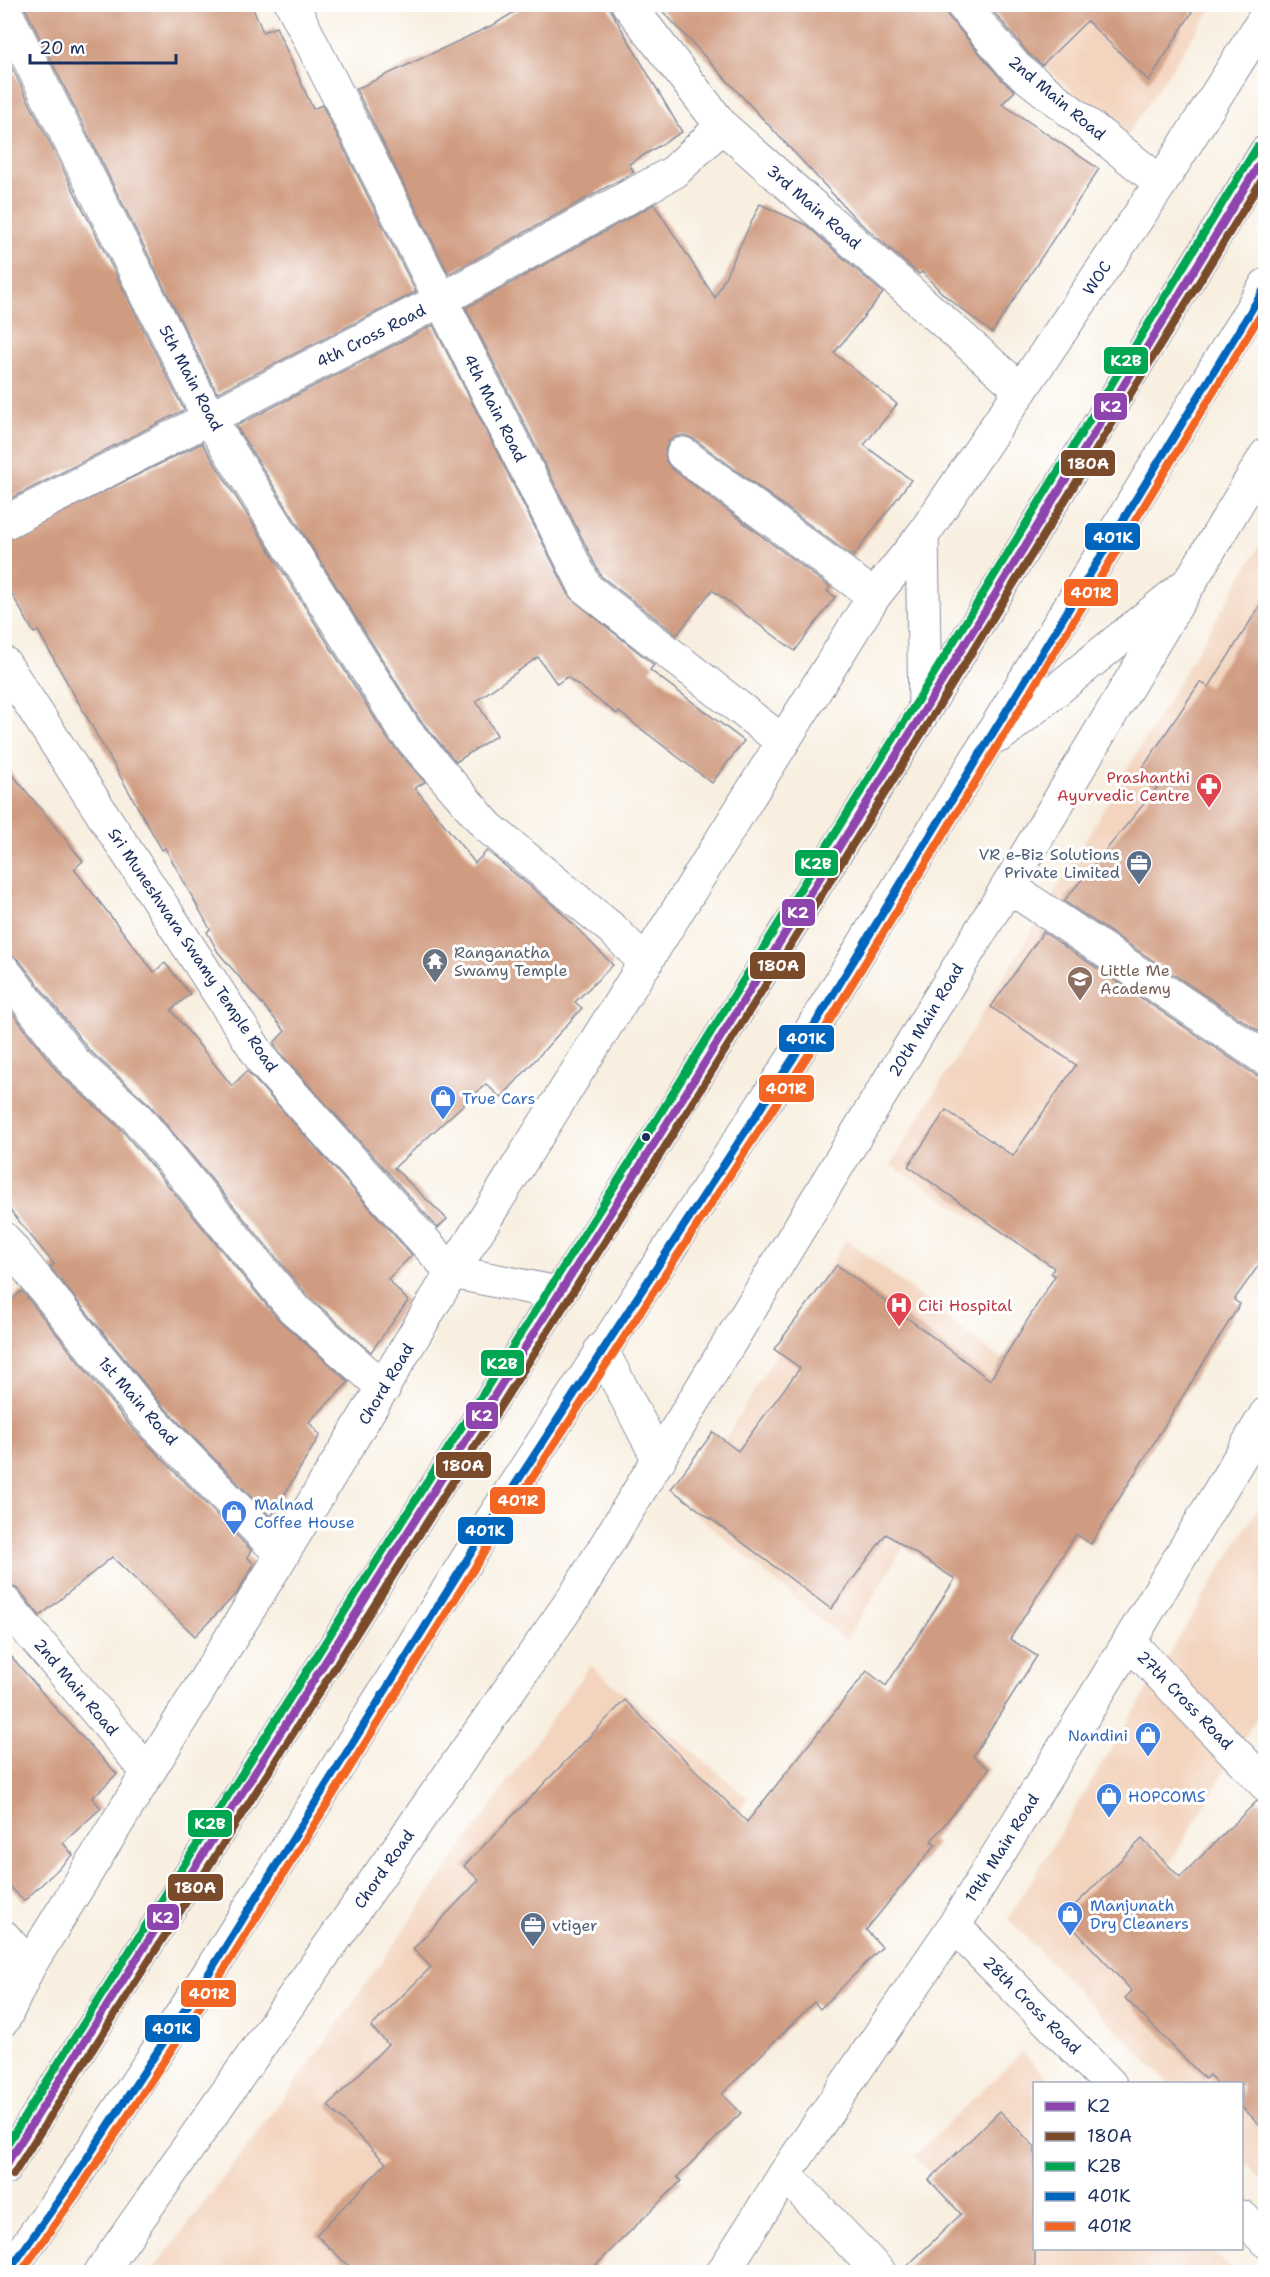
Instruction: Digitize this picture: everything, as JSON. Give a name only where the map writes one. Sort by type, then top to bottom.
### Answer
[{"type":"street","name":"4th Main Road","points":[[292,4],[586,588],[783,742]]},
{"type":"street","name":"3rd Main Road","points":[[628,4],[722,126],[1021,390]]},
{"type":"street","name":"2nd Main Road","points":[[962,4],[1016,68],[1161,183]]},
{"type":"street","name":"5th Main Road","points":[[4,9],[209,418],[405,731],[488,827],[612,929],[646,963]]},
{"type":"street","name":"WOC","points":[[646,963],[874,596],[922,536],[1161,183],[1266,16]]},
{"type":"street","name":"4th Cross Road","points":[[4,523],[441,300],[674,172],[722,126]]},
{"type":"street","points":[[4,2169],[925,709],[1266,152]]},
{"type":"street","points":[[8,2272],[66,2190],[211,1970],[601,1349],[807,1037],[1266,285]]},
{"type":"street","points":[[683,454],[874,596]]},
{"type":"street","name":"20th Main Road","points":[[659,1460],[1008,886],[1266,455]]},
{"type":"street","points":[[922,536],[925,709]]},
{"type":"street","points":[[984,749],[1192,580]]},
{"type":"street","name":"Sri Muneshwara Swamy Temple Road","points":[[4,663],[265,1064],[452,1272]]},
{"type":"street","points":[[1008,886],[1266,1059]]},
{"type":"street","name":"Chord Road","points":[[4,2019],[29,1966],[384,1388],[452,1272],[646,963]]},
{"type":"street","points":[[4,971],[75,1063],[136,1117],[293,1308],[384,1388]]},
{"type":"street","name":"1st Main Road","points":[[4,1239],[146,1415],[282,1555]]},
{"type":"street","points":[[452,1272],[558,1293]]},
{"type":"street","points":[[601,1349],[659,1460]]},
{"type":"street","name":"19th Main Road","points":[[723,2272],[785,2174],[954,1926],[1266,1414]]},
{"type":"street","name":"Chord Road","points":[[101,2272],[575,1596],[659,1460]]},
{"type":"street","name":"2nd Main Road","points":[[4,1602],[148,1772]]},
{"type":"street","name":"27th Cross Road","points":[[1129,1642],[1266,1785]]},
{"type":"street","name":"28th Cross Road","points":[[954,1926],[1108,2082]]},
{"type":"street","points":[[4,1937],[29,1966]]},
{"type":"street","points":[[785,2174],[879,2272]]},
{"type":"street","points":[[1243,2218],[1266,2241]]},
{"type":"shaded area","points":[[1016,5],[1214,5],[1125,138],[998,24]]},
{"type":"shaded area","points":[[1265,537],[1265,1040],[1049,901]]},
{"type":"shaded area","points":[[1037,922],[1265,1077],[1265,1210],[1069,1278],[891,1165]]},
{"type":"shaded area","points":[[846,1239],[1013,1369],[846,1641],[685,1505]]},
{"type":"shaded area","points":[[1265,1496],[1265,1703],[1165,1872],[1265,1977],[1265,2183],[1243,2160],[1243,2082],[1167,2082],[1008,1919]]},
{"type":"shaded area","points":[[590,1665],[748,1798],[455,2272],[152,2272],[319,2051]]},
{"type":"shaded area","points":[[1022,2052],[1051,2082],[1033,2082],[1033,2250],[1212,2250],[1234,2272],[1026,2272],[914,2156]]},
{"type":"building","points":[[23,4],[251,4],[263,32],[276,27],[313,109],[322,105],[416,292],[217,393]]},
{"type":"building","points":[[527,4],[607,4],[682,132],[629,164],[634,172],[449,274],[356,89],[495,24]]},
{"type":"building","points":[[656,4],[944,4],[948,16],[1002,80],[1015,91],[1002,104],[1099,169],[992,333],[856,219]]},
{"type":"building","points":[[987,4],[1197,4],[1149,81],[1087,21],[1042,65],[1029,54]]},
{"type":"building","points":[[4,52],[184,410],[4,502]]},
{"type":"building","points":[[654,204],[715,298],[760,204],[806,225],[883,293],[834,353],[897,404],[864,445],[911,480],[853,557],[694,439],[685,435],[675,437],[668,442],[665,451],[666,461],[672,469],[830,587],[827,591],[835,597],[795,651],[712,590],[677,635],[601,576],[466,308]]},
{"type":"building","points":[[433,325],[570,597],[654,665],[650,670],[744,741],[712,783],[619,712],[617,714],[567,677],[557,684],[538,657],[476,701],[497,735],[456,762],[420,720],[236,426]]},
{"type":"building","points":[[202,443],[389,741],[425,782],[415,788],[475,863],[487,851],[558,909],[613,965],[575,1002],[582,1008],[501,1098],[486,1084],[394,1168],[447,1219],[438,1228],[280,1053],[274,1043],[285,1031],[218,952],[207,932],[210,929],[165,848],[162,850],[38,631],[34,633],[4,580],[4,541]]},
{"type":"building","points":[[1266,596],[1266,1036],[1064,901],[1157,788],[1138,775],[1200,682],[1209,687]]},
{"type":"building","points":[[4,764],[83,861],[74,869],[154,972],[165,963],[190,994],[171,1010],[232,1086],[247,1071],[412,1255],[388,1279],[408,1301],[371,1352],[307,1295],[150,1105],[89,1050],[19,960],[4,953]]},
{"type":"building","points":[[1043,932],[1256,1075],[1266,1078],[1266,1255],[1234,1300],[1240,1304],[1091,1544],[1076,1534],[1010,1639],[1037,1656],[973,1756],[989,1769],[931,1841],[936,1844],[866,1930],[882,1947],[820,2009],[814,2002],[722,2094],[741,2113],[677,2177],[681,2181],[589,2272],[355,2272],[316,2235],[386,2163],[328,2106],[388,2044],[371,2027],[431,1967],[413,1949],[479,1880],[464,1866],[625,1700],[747,1822],[867,1671],[886,1686],[955,1579],[886,1534],[831,1609],[671,1489],[713,1432],[738,1451],[800,1368],[774,1349],[837,1265],[990,1380],[1055,1276],[1051,1273],[1054,1268],[908,1166],[946,1110],[1013,1156],[1076,1065],[991,1007]]},
{"type":"building","points":[[4,1002],[60,1075],[122,1130],[279,1320],[349,1382],[309,1422],[320,1435],[271,1517],[160,1403],[50,1267],[54,1264],[4,1203]]},
{"type":"building","points":[[22,1291],[131,1427],[251,1550],[247,1557],[254,1564],[237,1593],[195,1636],[112,1557],[40,1616],[18,1589],[4,1584],[4,1306]]},
{"type":"building","points":[[4,1648],[58,1711],[117,1774],[92,1798],[101,1808],[63,1843],[73,1855],[24,1901],[4,1880]]},
{"type":"building","points":[[1257,1801],[1266,1803],[1266,2131],[1243,2108],[1243,2082],[1216,2082],[1209,2075],[1205,2079],[1125,1998],[1132,1991],[1063,1917],[1142,1839],[1180,1877]]},
{"type":"building","points":[[1000,2111],[1033,2145],[1035,2272],[901,2272],[961,2214],[929,2180]]},
{"type":"transit line","name":"K2B","points":[[4,2149],[645,1138],[916,703],[1257,147]]},
{"type":"transit line","name":"K2","points":[[4,2168],[654,1144],[925,709],[1266,153]]},
{"type":"transit line","name":"180A","points":[[13,2175],[663,1150],[1266,173]]},
{"type":"transit line","name":"401K","points":[[8,2272],[66,2190],[211,1970],[481,1537],[807,1037],[1266,286]]},
{"type":"transit line","name":"401R","points":[[21,2272],[75,2196],[220,1976],[490,1543],[816,1043],[1266,306]]},
{"type":"place","name":"Prashanthi Ayurvedic Centre","points":[[1209,809]]},
{"type":"place","name":"VR e-Biz Solutions Private Limited","points":[[1139,886]]},
{"type":"place","name":"Ranganatha Swamy Temple","points":[[435,984]]},
{"type":"place","name":"Little Me Academy","points":[[1080,1002]]},
{"type":"place","name":"True Cars","points":[[443,1121]]},
{"type":"place","name":"Citi Hospital","points":[[899,1328]]},
{"type":"place","name":"Malnad Coffee House","points":[[234,1536]]},
{"type":"place","name":"Nandini","points":[[1148,1758]]},
{"type":"place","name":"HOPCOMS","points":[[1109,1819]]},
{"type":"place","name":"Manjunath Dry Cleaners","points":[[1070,1937]]},
{"type":"place","name":"vtiger","points":[[533,1948]]}]
